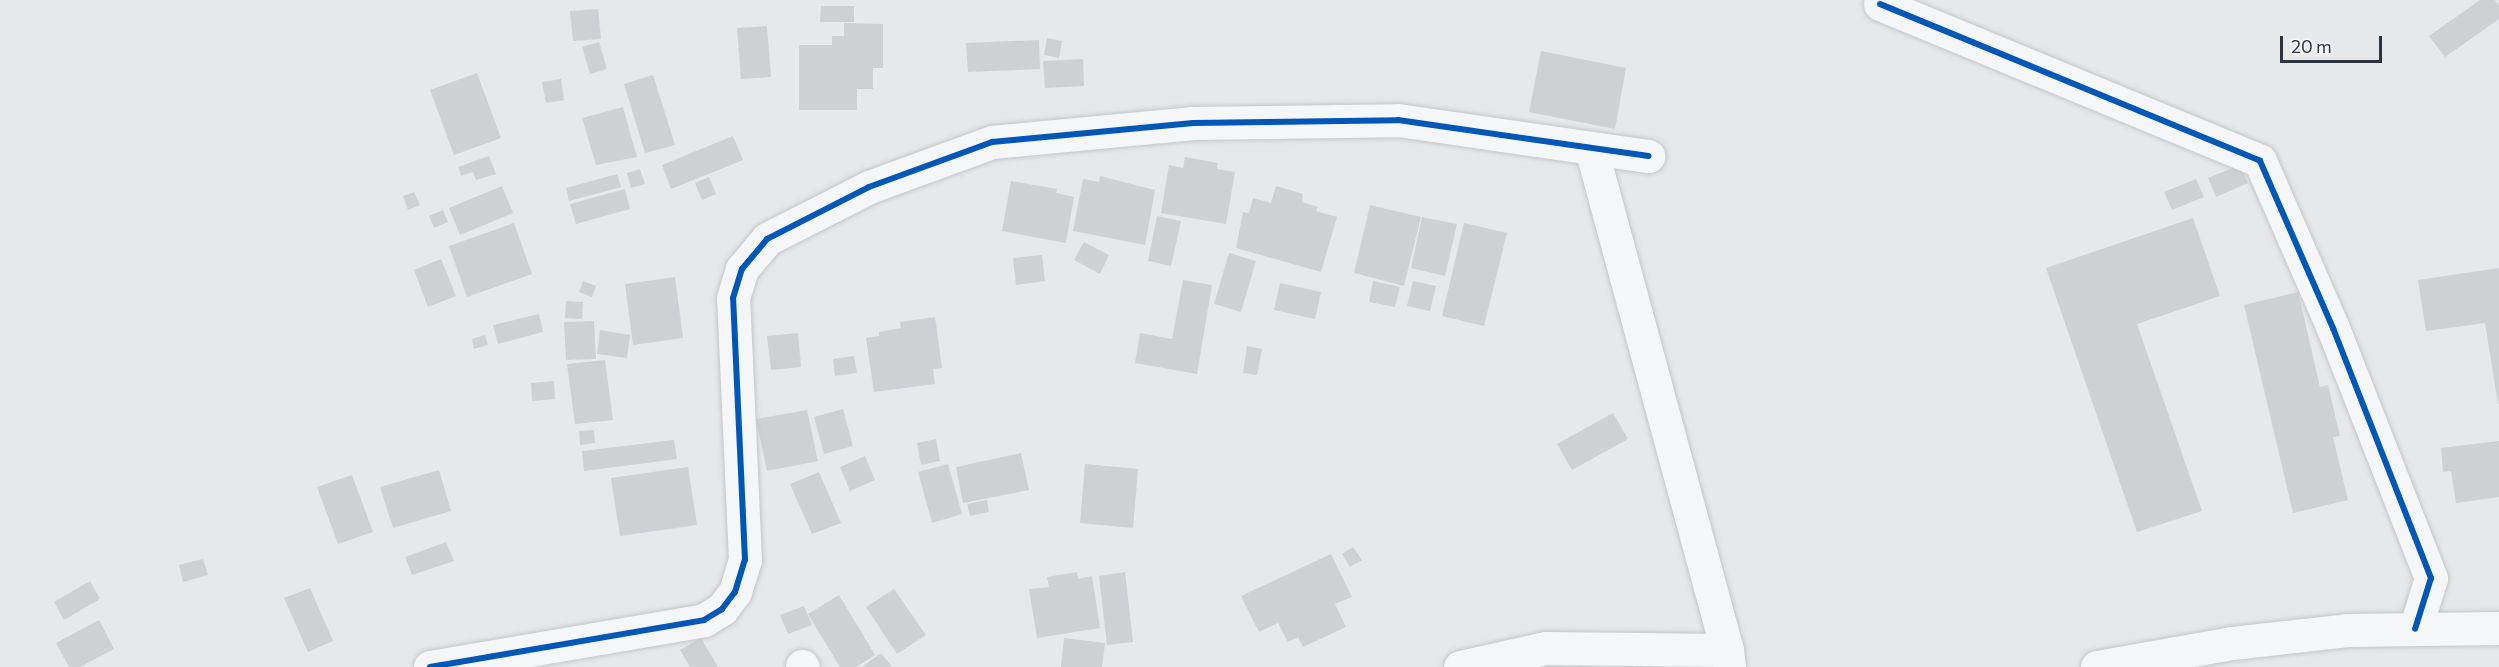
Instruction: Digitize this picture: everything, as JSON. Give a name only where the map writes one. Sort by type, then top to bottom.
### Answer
[{"type":"street","points":[[1880,4],[2260,161],[2333,328],[2431,578],[2415,629]]},
{"type":"street","points":[[430,667],[704,620],[722,609],[735,592],[745,560],[733,298],[742,269],[767,239],[869,187],[992,142],[1192,123],[1398,120],[1648,156]]},
{"type":"street","points":[[1460,667],[1546,648],[1728,659],[1591,148]]},
{"type":"street","points":[[2097,667],[2232,643],[2348,630],[2499,628]]},
{"type":"building","points":[[2480,0],[2495,0],[2499,6],[2499,19],[2445,57],[2429,36]]},
{"type":"building","points":[[821,6],[854,6],[854,22],[820,22]]},
{"type":"building","points":[[598,9],[601,39],[573,41],[570,11]]},
{"type":"building","points":[[844,23],[883,24],[883,68],[873,68],[873,89],[857,89],[857,110],[799,110],[799,45],[832,45],[832,36],[844,36]]},
{"type":"building","points":[[767,26],[771,77],[741,79],[737,28]]},
{"type":"building","points":[[1047,38],[1062,41],[1059,58],[1044,55]]},
{"type":"building","points":[[1039,40],[1040,69],[968,72],[966,43]]},
{"type":"building","points":[[599,42],[607,69],[590,74],[582,47]]},
{"type":"building","points":[[1541,51],[1626,68],[1615,129],[1529,112]]},
{"type":"building","points":[[1083,59],[1084,86],[1045,88],[1043,61]]},
{"type":"building","points":[[477,73],[501,138],[454,155],[430,90]]},
{"type":"building","points":[[653,75],[675,145],[645,153],[624,84]]},
{"type":"building","points":[[561,79],[564,100],[546,103],[542,82]]},
{"type":"building","points":[[623,107],[637,157],[596,165],[582,118]]},
{"type":"building","points":[[733,136],[743,160],[671,189],[662,165]]},
{"type":"building","points":[[489,156],[496,174],[476,180],[473,172],[461,176],[458,167]]},
{"type":"building","points":[[1185,157],[1218,163],[1217,169],[1235,172],[1226,224],[1161,213],[1169,165],[1183,168]]},
{"type":"building","points":[[2240,165],[2248,183],[2216,197],[2208,178]]},
{"type":"building","points":[[640,169],[645,184],[631,188],[627,173]]},
{"type":"building","points":[[617,174],[621,187],[569,201],[566,188]]},
{"type":"building","points":[[1100,176],[1155,190],[1145,245],[1073,231],[1083,179],[1099,182]]},
{"type":"building","points":[[709,177],[716,194],[702,200],[695,183]]},
{"type":"building","points":[[2196,179],[2204,197],[2172,210],[2164,192]]},
{"type":"building","points":[[1011,181],[1057,189],[1056,193],[1074,197],[1066,243],[1002,231]]},
{"type":"building","points":[[502,186],[513,213],[460,235],[449,208]]},
{"type":"building","points":[[1276,186],[1303,194],[1302,202],[1318,207],[1316,211],[1337,217],[1321,272],[1236,248],[1243,212],[1249,213],[1253,198],[1271,203]]},
{"type":"building","points":[[625,189],[630,209],[576,224],[570,204]]},
{"type":"building","points":[[414,192],[420,205],[408,210],[403,196]]},
{"type":"building","points":[[1370,205],[1421,217],[1404,286],[1354,273]]},
{"type":"building","points":[[443,210],[448,222],[434,228],[429,216]]},
{"type":"building","points":[[1157,216],[1181,221],[1171,266],[1148,261]]},
{"type":"building","points":[[1422,217],[1457,224],[1445,276],[1411,268]]},
{"type":"building","points":[[2193,218],[2220,296],[2137,324],[2202,511],[2137,532],[2046,268]]},
{"type":"building","points":[[514,223],[532,274],[467,297],[449,246]]},
{"type":"building","points":[[1464,223],[1507,233],[1484,326],[1442,316]]},
{"type":"building","points":[[1084,242],[1109,255],[1100,274],[1074,260]]},
{"type":"building","points":[[1229,253],[1256,261],[1241,312],[1214,304]]},
{"type":"building","points":[[1042,255],[1045,281],[1016,285],[1013,258]]},
{"type":"building","points":[[441,259],[456,296],[428,307],[414,270]]},
{"type":"building","points":[[2499,268],[2498,404],[2485,323],[2426,331],[2418,280]]},
{"type":"building","points":[[675,277],[683,338],[633,345],[625,284]]},
{"type":"building","points":[[1183,280],[1212,285],[1197,374],[1135,363],[1140,333],[1172,339]]},
{"type":"building","points":[[583,281],[596,286],[592,297],[579,292]]},
{"type":"building","points":[[1373,281],[1400,287],[1395,307],[1369,302]]},
{"type":"building","points":[[1413,281],[1436,286],[1430,311],[1407,306]]},
{"type":"building","points":[[1280,283],[1321,292],[1315,319],[1274,310]]},
{"type":"building","points":[[2298,292],[2320,387],[2328,385],[2340,436],[2333,437],[2348,500],[2293,513],[2244,305]]},
{"type":"building","points":[[566,301],[583,302],[582,319],[565,318]]},
{"type":"building","points":[[539,314],[543,332],[498,344],[493,325]]},
{"type":"building","points":[[935,317],[942,368],[933,369],[935,384],[874,392],[866,338],[879,336],[879,332],[901,328],[900,322]]},
{"type":"building","points":[[594,321],[596,359],[566,360],[564,322]]},
{"type":"building","points":[[600,330],[630,335],[627,358],[597,354]]},
{"type":"building","points":[[798,333],[801,367],[771,370],[767,336]]},
{"type":"building","points":[[485,335],[488,345],[474,349],[472,339]]},
{"type":"building","points":[[1247,346],[1262,349],[1257,375],[1243,373]]},
{"type":"building","points":[[854,356],[857,373],[835,376],[833,359]]},
{"type":"building","points":[[605,360],[613,420],[575,424],[567,364]]},
{"type":"building","points":[[554,381],[555,399],[532,401],[531,383]]},
{"type":"building","points":[[843,409],[853,446],[824,454],[814,417]]},
{"type":"building","points":[[807,410],[818,461],[767,471],[756,419]]},
{"type":"building","points":[[1613,413],[1628,439],[1572,470],[1557,444]]},
{"type":"building","points":[[594,430],[595,443],[580,445],[579,431]]},
{"type":"building","points":[[936,439],[940,461],[921,465],[917,443]]},
{"type":"building","points":[[674,440],[677,459],[584,471],[582,451]]},
{"type":"building","points":[[2499,441],[2499,497],[2456,503],[2451,471],[2443,472],[2441,448]]},
{"type":"building","points":[[1021,453],[1029,490],[963,503],[956,467]]},
{"type":"building","points":[[865,456],[875,480],[850,491],[840,467]]},
{"type":"building","points":[[948,464],[962,514],[932,523],[918,472]]},
{"type":"building","points":[[1085,464],[1138,469],[1133,528],[1080,523]]},
{"type":"building","points":[[688,467],[697,525],[620,536],[611,478]]},
{"type":"building","points":[[439,470],[451,511],[393,528],[380,487]]},
{"type":"building","points":[[819,472],[841,523],[812,534],[790,484]]},
{"type":"building","points":[[352,475],[373,532],[338,544],[317,487]]},
{"type":"building","points":[[987,500],[989,512],[970,516],[967,504]]},
{"type":"building","points":[[446,542],[454,561],[412,575],[405,557]]},
{"type":"building","points":[[1353,547],[1362,560],[1350,567],[1342,554]]},
{"type":"building","points":[[1331,554],[1352,597],[1335,604],[1346,627],[1303,647],[1298,637],[1288,642],[1278,623],[1259,632],[1241,596]]},
{"type":"building","points":[[203,559],[208,575],[183,582],[179,565]]},
{"type":"building","points":[[1077,572],[1078,579],[1092,576],[1100,628],[1037,638],[1029,589],[1049,587],[1047,577]]},
{"type":"building","points":[[1125,572],[1133,642],[1107,645],[1099,576]]},
{"type":"building","points":[[90,581],[100,599],[64,620],[54,602]]},
{"type":"building","points":[[310,588],[333,641],[308,652],[284,598]]},
{"type":"building","points":[[894,589],[926,635],[897,654],[866,607]]},
{"type":"building","points":[[839,595],[875,655],[856,667],[840,667],[808,614]]},
{"type":"building","points":[[804,606],[812,625],[788,634],[780,615]]},
{"type":"building","points":[[99,620],[114,649],[80,667],[69,667],[56,643]]},
{"type":"building","points":[[701,638],[718,667],[690,667],[680,650]]},
{"type":"building","points":[[1064,638],[1105,643],[1102,667],[1061,667]]},
{"type":"building","points":[[881,653],[892,667],[862,667]]},
{"type":"cycle path","points":[[1880,4],[2260,161],[2333,328],[2431,578],[2415,629]]},
{"type":"cycle path","points":[[430,667],[704,620],[722,609],[735,592],[745,560],[733,298],[742,269],[767,239],[869,187],[992,142],[1193,123],[1398,120],[1648,156]]}]
